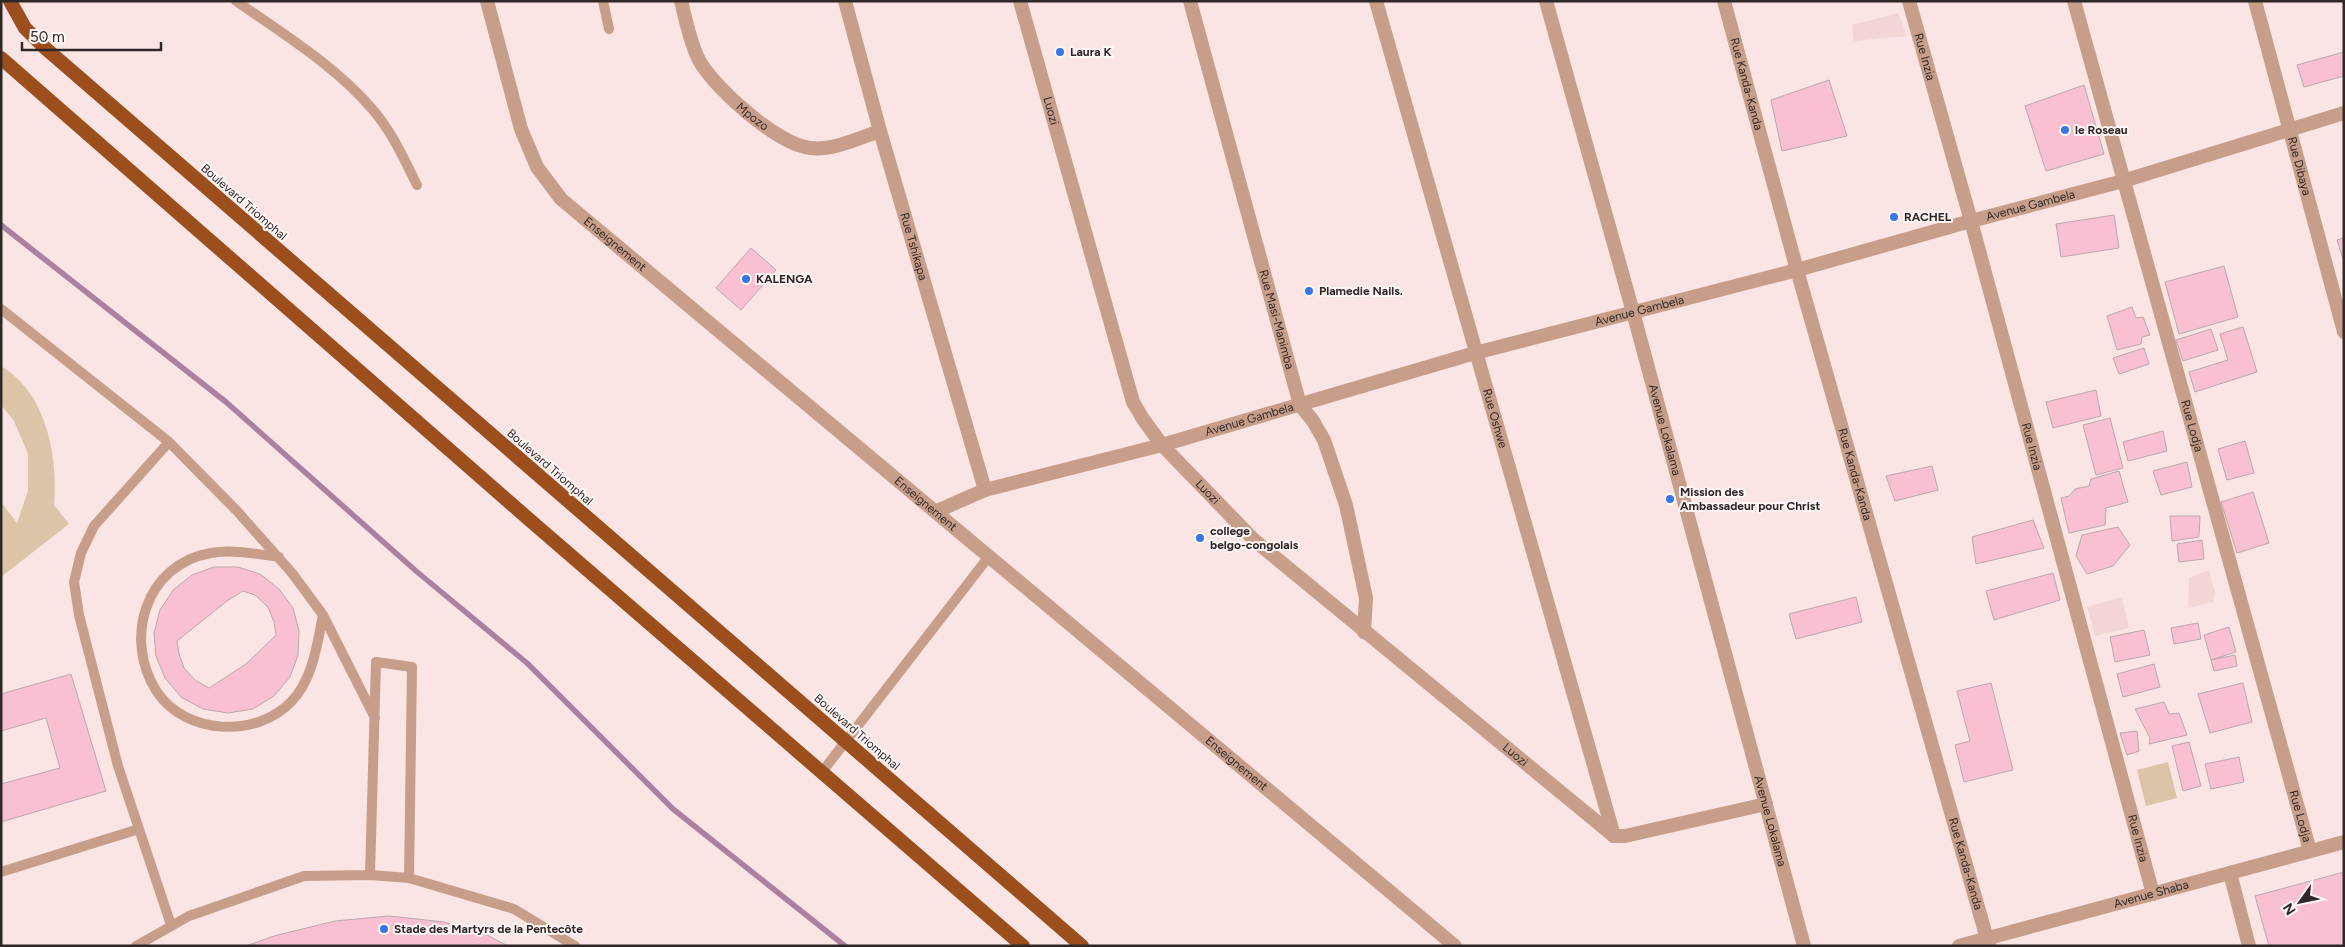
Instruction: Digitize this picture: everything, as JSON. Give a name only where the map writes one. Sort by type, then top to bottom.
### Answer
[{"type":"highway","name":"Boulevard Triomphal","points":[[10,1],[25,28],[44,48],[1082,946]]},
{"type":"highway","points":[[2,59],[532,522],[1023,946]]},
{"type":"street","name":"Enseignement","points":[[487,1],[521,129],[537,167],[561,199],[990,555],[1455,946]]},
{"type":"street","name":"Mpozo","points":[[681,1],[698,59],[719,87],[742,108],[785,140],[810,148],[835,146],[880,131]]},
{"type":"street","name":"Rue Tshikapa","points":[[845,1],[880,131],[985,490]]},
{"type":"street","name":"Luozi","points":[[1020,1],[1133,402],[1143,420],[1162,444],[1254,540],[1614,836]]},
{"type":"street","name":"Rue Masi-Manimba","points":[[1190,1],[1300,405],[1313,421],[1324,440],[1346,504],[1366,598],[1364,632]]},
{"type":"street","name":"Rue Oshwe","points":[[1376,1],[1614,836]]},
{"type":"street","name":"Avenue Lokalama","points":[[1546,1],[1633,312],[1804,946]]},
{"type":"street","name":"Rue Kanda-Kanda","points":[[1724,1],[1797,270],[1988,942]]},
{"type":"street","name":"Rue Inzia","points":[[1909,1],[1971,221],[2153,894]]},
{"type":"street","name":"Rue Lodja","points":[[2074,1],[2310,851]]},
{"type":"street","name":"Rue Dibaya","points":[[2255,1],[2344,332]]},
{"type":"street","name":"Avenue Gambela","points":[[937,511],[985,490],[1162,444],[1475,353],[1797,270],[2123,181],[2344,113]]},
{"type":"street","points":[[1614,836],[1625,836],[1766,804]]},
{"type":"street","name":"Avenue Shaba","points":[[1959,946],[1988,942],[2153,894],[2344,842]]},
{"type":"street","points":[[2230,873],[2249,946]]},
{"type":"lane","points":[[236,1],[349,84],[374,111],[400,149],[417,185]]},
{"type":"lane","points":[[603,1],[609,29]]},
{"type":"lane","points":[[1,309],[168,442],[237,510],[279,557],[323,615],[374,718]]},
{"type":"lane","points":[[168,442],[94,526],[81,553],[74,582],[79,615],[118,766],[171,925]]},
{"type":"lane","points":[[279,557],[240,552],[210,553],[182,563],[160,583],[145,608],[140,638],[144,667],[158,694],[180,714],[208,726],[238,728],[266,720],[291,703],[308,678],[323,615]]},
{"type":"lane","points":[[822,772],[990,555]]},
{"type":"lane","points":[[370,874],[376,662],[412,667],[409,878]]},
{"type":"lane","points":[[1,872],[139,829]]},
{"type":"lane","points":[[136,946],[189,916],[304,876],[370,874],[409,878],[514,909],[576,946]]},
{"type":"shaded area","points":[[1898,13],[1907,36],[1854,41],[1852,25]]},
{"type":"shaded area","points":[[1,366],[17,378],[29,392],[39,409],[51,447],[55,486],[54,505],[69,524],[1,577],[1,502],[17,523],[28,491],[28,454],[14,421],[1,405]]},
{"type":"shaded area","points":[[2209,570],[2215,592],[2213,602],[2188,608],[2189,578]]},
{"type":"shaded area","points":[[2122,597],[2129,628],[2095,636],[2087,607]]},
{"type":"shaded area","points":[[2168,762],[2177,798],[2146,806],[2137,770]]},
{"type":"building","points":[[2344,52],[2344,76],[2304,87],[2297,65]]},
{"type":"building","points":[[1829,80],[1847,136],[1782,151],[1771,100]]},
{"type":"building","name":"le Roseau","points":[[2084,85],[2104,154],[2046,171],[2025,106]]},
{"type":"building","points":[[2114,215],[2119,248],[2061,257],[2056,224]]},
{"type":"building","points":[[2344,238],[2344,262],[2337,240]]},
{"type":"building","name":"KALENGA","points":[[751,248],[776,270],[741,310],[716,288]]},
{"type":"building","points":[[2224,266],[2238,317],[2179,334],[2165,282]]},
{"type":"building","points":[[2132,307],[2136,318],[2143,317],[2150,335],[2142,337],[2141,344],[2117,350],[2107,316]]},
{"type":"building","points":[[2243,327],[2257,372],[2195,392],[2189,372],[2228,360],[2220,334]]},
{"type":"building","points":[[2211,329],[2218,350],[2183,361],[2176,340]]},
{"type":"building","points":[[2144,348],[2149,364],[2119,374],[2113,358]]},
{"type":"building","points":[[2096,390],[2101,416],[2053,428],[2046,402]]},
{"type":"building","points":[[2110,418],[2123,468],[2096,475],[2083,425]]},
{"type":"building","points":[[2163,431],[2167,451],[2128,461],[2123,442]]},
{"type":"building","points":[[2245,441],[2254,473],[2227,480],[2218,449]]},
{"type":"building","points":[[2187,462],[2192,487],[2161,495],[2153,471]]},
{"type":"building","points":[[1932,466],[1938,490],[1895,501],[1886,476]]},
{"type":"building","points":[[2119,471],[2128,502],[2106,508],[2105,525],[2069,533],[2061,498],[2069,496],[2075,489],[2089,486],[2091,479]]},
{"type":"building","points":[[2253,492],[2269,543],[2237,553],[2221,502]]},
{"type":"building","points":[[2170,516],[2200,516],[2199,537],[2172,541]]},
{"type":"building","points":[[2033,520],[2044,548],[1976,564],[1972,537]]},
{"type":"building","points":[[2118,527],[2130,545],[2113,566],[2087,574],[2076,556],[2082,535]]},
{"type":"building","points":[[2202,540],[2204,559],[2179,562],[2177,544]]},
{"type":"building","points":[[214,567],[238,567],[260,574],[279,589],[293,608],[299,631],[298,655],[290,677],[274,696],[253,709],[228,713],[203,709],[181,697],[165,678],[156,656],[154,633],[160,610],[173,590],[192,575]],"holes":[[[243,591],[255,595],[268,607],[274,622],[276,635],[246,664],[209,688],[195,680],[184,668],[177,641],[227,601]]]},
{"type":"building","points":[[2053,573],[2060,600],[1994,620],[1986,591]]},
{"type":"building","points":[[1856,597],[1862,622],[1796,639],[1789,614]]},
{"type":"building","points":[[2198,623],[2201,639],[2174,644],[2171,628]]},
{"type":"building","points":[[2229,627],[2236,652],[2211,660],[2204,635]]},
{"type":"building","points":[[2144,630],[2150,655],[2115,662],[2110,637]]},
{"type":"building","points":[[2235,655],[2237,666],[2214,671],[2211,660]]},
{"type":"building","points":[[2154,664],[2160,687],[2123,697],[2117,674]]},
{"type":"building","points":[[71,674],[106,791],[1,822],[1,784],[60,768],[46,718],[1,731],[1,694]]},
{"type":"building","points":[[1991,683],[2013,770],[1964,782],[1955,745],[1970,741],[1957,691]]},
{"type":"building","points":[[2243,683],[2252,722],[2210,733],[2198,694]]},
{"type":"building","points":[[2164,702],[2169,714],[2179,713],[2187,735],[2149,744],[2150,738],[2135,709]]},
{"type":"building","points":[[2137,731],[2139,751],[2127,755],[2120,733]]},
{"type":"building","points":[[2189,742],[2201,786],[2183,791],[2172,746]]},
{"type":"building","points":[[2239,757],[2244,782],[2211,789],[2205,764]]},
{"type":"building","points":[[2344,872],[2344,946],[2269,946],[2255,896]]},
{"type":"building","name":"Stade des Martyrs de la Pentecôte","points":[[389,916],[444,922],[487,935],[508,946],[246,946],[274,936],[335,921]]},
{"type":"waterway","points":[[1,225],[226,402],[416,571],[527,663],[673,809],[845,946]]},
{"type":"place","name":"Laura K","points":[[1060,52]]},
{"type":"place","name":"le Roseau","points":[[2065,130]]},
{"type":"place","name":"RACHEL","points":[[1894,217]]},
{"type":"place","name":"KALENGA","points":[[746,279]]},
{"type":"place","name":"Plamedie Nails.","points":[[1309,291]]},
{"type":"place","name":"Mission des Ambassadeur pour Christ","points":[[1670,499]]},
{"type":"place","name":"college belgo-congolais","points":[[1200,538]]},
{"type":"place","name":"Stade des Martyrs de la Pentecôte","points":[[384,929]]}]
